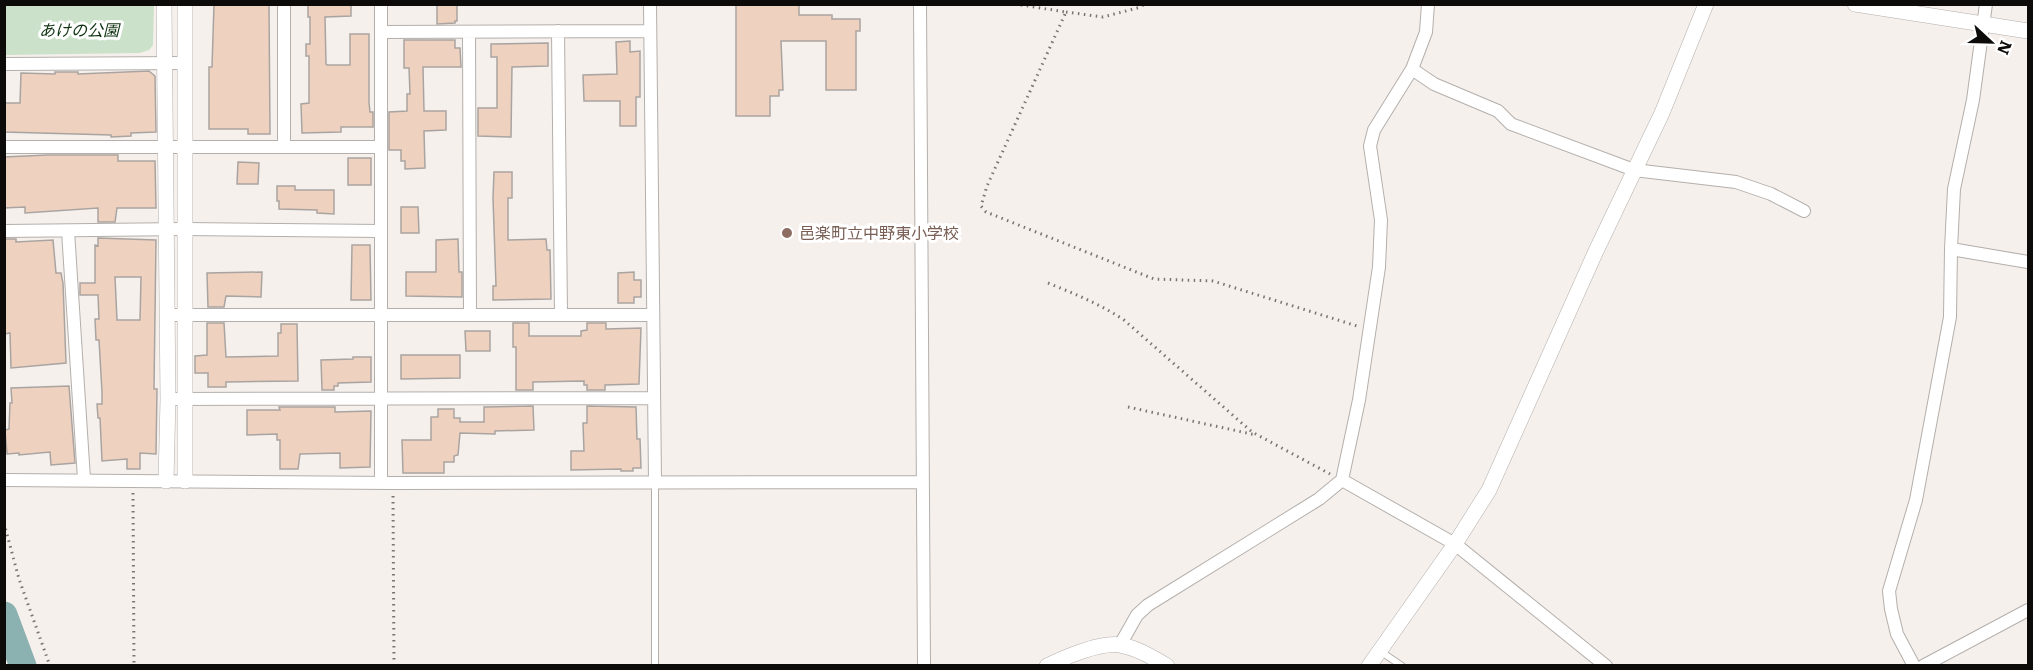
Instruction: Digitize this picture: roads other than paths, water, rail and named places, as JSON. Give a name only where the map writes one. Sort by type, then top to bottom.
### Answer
[{"type":"street","points":[[164,4],[168,399],[166,481]]},
{"type":"street","points":[[185,4],[185,481]]},
{"type":"street","points":[[284,4],[284,146]]},
{"type":"street","points":[[381,4],[381,399],[387,482]]},
{"type":"street","points":[[650,4],[655,481]]},
{"type":"street","points":[[920,4],[924,666]]},
{"type":"street","points":[[1120,645],[1137,615],[1148,605],[1319,499],[1342,480],[1359,400],[1379,267],[1381,220],[1370,146],[1374,130],[1412,69],[1426,32],[1428,4]]},
{"type":"street","points":[[1369,666],[1455,544],[1489,490],[1662,113],[1706,4]]},
{"type":"street","points":[[1855,4],[2028,31]]},
{"type":"street","points":[[1914,666],[1897,634],[1889,591],[1916,500],[1950,317],[1954,189],[1973,100],[1986,4]]},
{"type":"street","points":[[558,31],[561,315]]},
{"type":"street","points":[[381,32],[650,31]]},
{"type":"street","points":[[469,32],[470,315]]},
{"type":"street","points":[[4,63],[185,63]]},
{"type":"street","points":[[1412,69],[1434,84],[1498,111],[1511,124],[1634,170],[1736,182],[1772,194],[1804,211]]},
{"type":"street","points":[[4,147],[380,147]]},
{"type":"street","points":[[4,231],[185,229],[381,231]]},
{"type":"street","points":[[68,231],[84,479]]},
{"type":"street","points":[[1951,249],[2028,262]]},
{"type":"street","points":[[167,315],[653,315]]},
{"type":"street","points":[[168,399],[654,398]]},
{"type":"street","points":[[5,476],[166,481],[923,482]]},
{"type":"street","points":[[1342,480],[1455,544],[1601,664]]},
{"type":"street","points":[[1923,666],[2028,610]]},
{"type":"street","points":[[1047,666],[1097,647],[1120,645],[1167,666]]},
{"type":"lane","points":[[655,481],[655,666]]},
{"type":"lane","points":[[1380,650],[1402,666]]},
{"type":"waterway","points":[[4,615],[23,666]]},
{"type":"place","name":"邑楽町立中野東小学校","points":[[787,233]]},
{"type":"park label","name":"あけの公園","points":[[79,30]]}]
